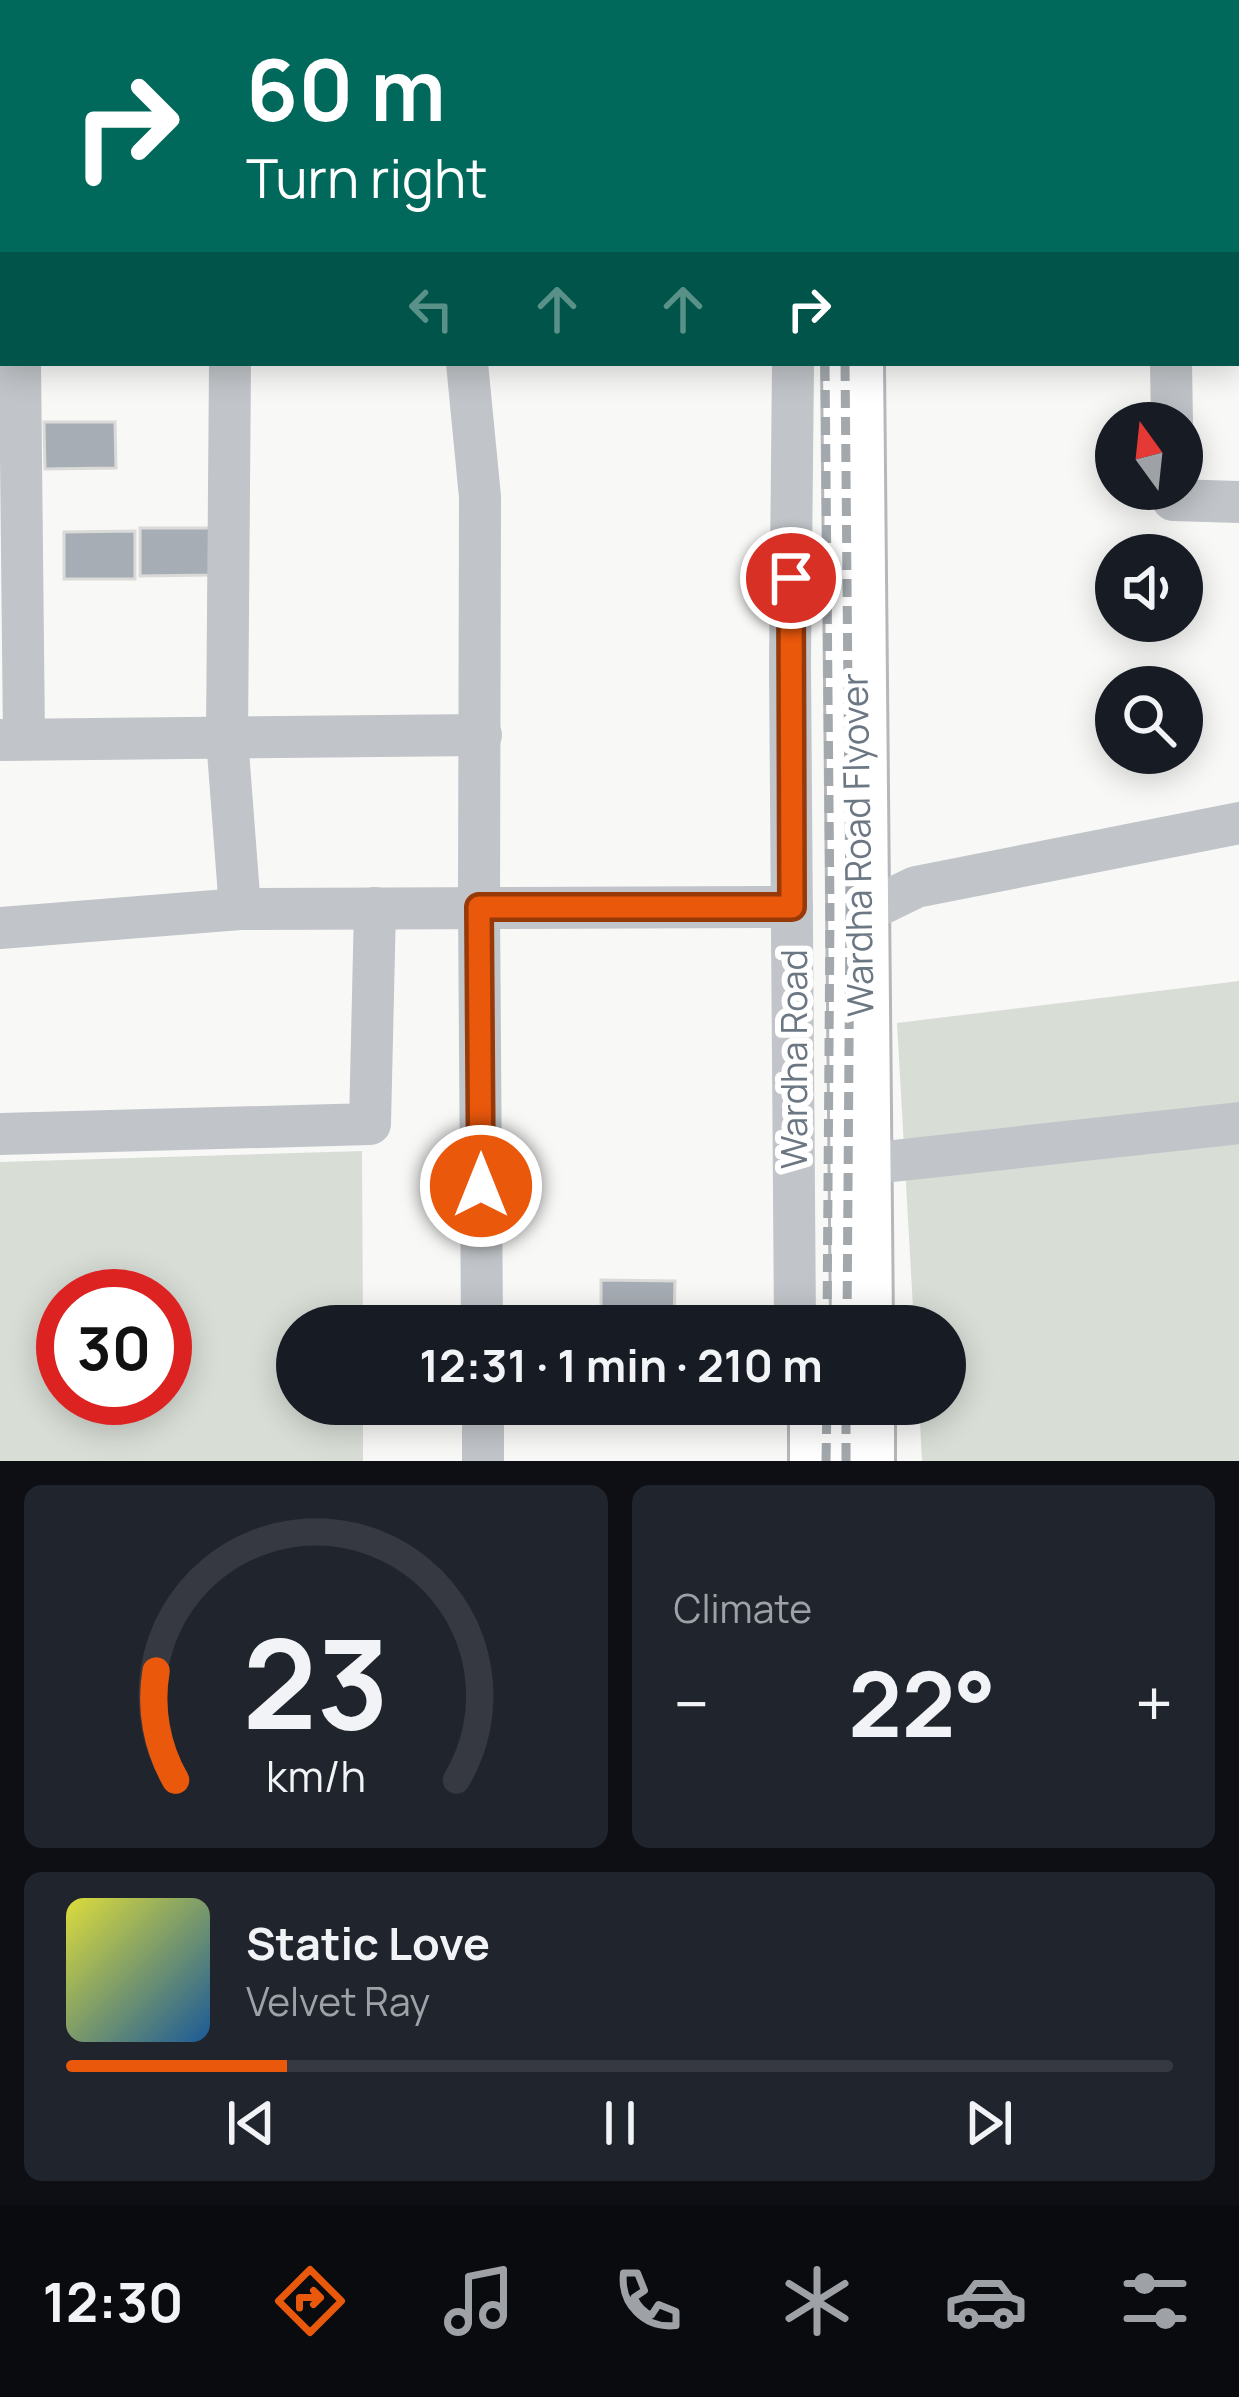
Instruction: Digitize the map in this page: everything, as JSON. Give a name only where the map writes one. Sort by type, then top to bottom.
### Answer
[{"type":"highway","name":"Wardha Road Flyover","points":[[816,366],[820,1305]]},
{"type":"highway","name":"Wardha Road Flyover","points":[[853,366],[862,1305]]},
{"type":"highway","points":[[820,1425],[820,1461]]},
{"type":"highway","points":[[863,1425],[864,1461]]},
{"type":"street","points":[[20,366],[11,425],[12,740],[481,735]]},
{"type":"street","points":[[230,366],[227,738],[240,909]]},
{"type":"street","points":[[467,366],[480,497],[482,1305]]},
{"type":"street","name":"Wardha Road","points":[[793,366],[795,1305]]},
{"type":"street","points":[[876,366],[885,1305]]},
{"type":"street","points":[[1172,366],[1172,402]]},
{"type":"street","points":[[1203,501],[1239,502]]},
{"type":"street","points":[[881,904],[916,887],[1239,823]]},
{"type":"street","points":[[0,928],[240,909],[792,907]]},
{"type":"street","points":[[0,1134],[370,1124],[375,908]]},
{"type":"street","points":[[884,1162],[1239,1123]]},
{"type":"street","points":[[483,1425],[483,1461]]},
{"type":"street","points":[[795,1425],[796,1461]]},
{"type":"street","points":[[886,1425],[887,1461]]},
{"type":"shaded area","points":[[1239,981],[1239,1461],[922,1461],[920,1425],[966,1425],[966,1305],[913,1305],[897,1023]]},
{"type":"shaded area","points":[[362,1151],[363,1305],[276,1305],[276,1425],[363,1425],[363,1461],[0,1461],[0,1162]]},
{"type":"building","points":[[44,422],[115,422],[116,468],[45,469]]},
{"type":"building","points":[[140,528],[212,528],[211,575],[140,576]]},
{"type":"building","points":[[135,531],[135,579],[64,579],[64,532]]},
{"type":"building","points":[[601,1280],[675,1281],[674,1305],[601,1305]]},
{"type":"railway","points":[[825,366],[830,912],[827,1305]]},
{"type":"railway","points":[[845,366],[850,911],[847,1305]]},
{"type":"railway","points":[[826,1461],[827,1425]]},
{"type":"railway","points":[[846,1425],[846,1461]]},
{"type":"route","points":[[481,1186],[479,907],[792,907],[791,578]]}]
